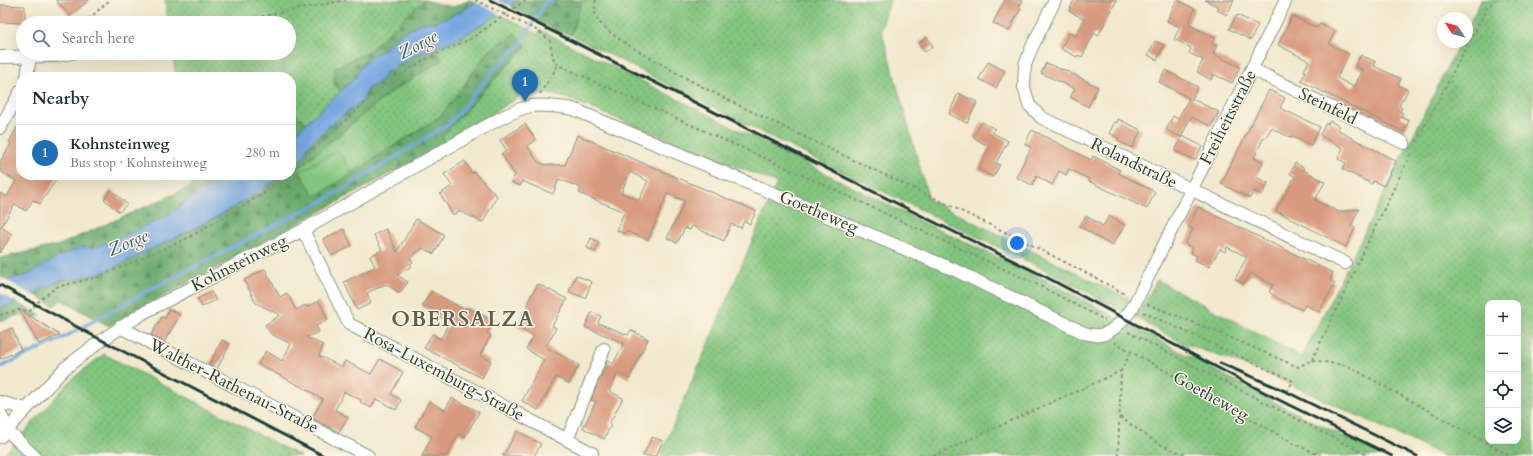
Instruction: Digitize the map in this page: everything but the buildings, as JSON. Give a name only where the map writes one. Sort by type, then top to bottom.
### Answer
[{"type":"street","name":"Rolandstraße","points":[[1055,0],[1025,65],[1024,87],[1029,105],[1042,118],[1345,263]]},
{"type":"street","name":"Freiheitsstraße","points":[[1121,322],[1135,304],[1286,0]]},
{"type":"street","points":[[0,57],[16,56]]},
{"type":"street","points":[[28,72],[29,60]]},
{"type":"street","name":"Steinfeld","points":[[1252,69],[1404,143]]},
{"type":"street","points":[[0,128],[16,100]]},
{"type":"street","name":"Kohnsteinweg","points":[[3,434],[65,368],[120,327],[143,313],[303,230],[488,125],[512,113],[532,106]]},
{"type":"street","name":"Goetheweg","points":[[532,106],[554,106],[573,109],[957,271],[1084,333],[1101,335]]},
{"type":"street","name":"Rosa-Luxemburg-Straße","points":[[303,230],[349,324],[592,453]]},
{"type":"street","points":[[1101,335],[1121,322]]},
{"type":"street","name":"Walther-Rathenau-Straße","points":[[120,327],[368,456]]},
{"type":"street","points":[[567,440],[604,349]]},
{"type":"street","points":[[0,402],[26,409]]},
{"type":"street","points":[[0,412],[3,434],[34,456]]},
{"type":"path","points":[[92,16],[110,0]]},
{"type":"path","points":[[263,16],[346,0]]},
{"type":"path","points":[[475,0],[540,32],[550,41],[553,58],[558,65],[838,191],[1042,287],[1121,322],[1210,376],[1369,456]]},
{"type":"path","points":[[296,165],[385,85],[426,59],[472,38],[526,0]]},
{"type":"path","points":[[596,0],[593,9],[597,19],[603,27],[630,46],[704,88],[1055,256],[1135,304],[1293,382],[1288,392],[1285,393]]},
{"type":"path","points":[[1312,360],[1413,148],[1487,8],[1495,0]]},
{"type":"path","points":[[532,106],[558,65]]},
{"type":"path","points":[[0,316],[18,310],[30,311],[56,287],[98,277],[186,239],[263,194],[278,180]]},
{"type":"path","points":[[1135,304],[1215,331],[1298,367],[1312,360],[1348,366],[1510,456]]},
{"type":"path","name":"Goetheweg","points":[[1101,335],[1295,444],[1322,456]]},
{"type":"path","points":[[1118,456],[1121,371],[1131,352]]},
{"type":"path","points":[[933,456],[1121,371]]},
{"type":"path","points":[[1120,416],[1157,443],[1188,456]]},
{"type":"green space","points":[[165,0],[424,0],[368,52],[335,68],[334,83],[341,91],[306,123],[296,115],[296,72],[175,72],[173,60],[296,60],[296,16],[167,16]]},
{"type":"green space","points":[[424,0],[453,7],[469,0],[476,2],[464,10],[436,22],[422,23],[400,34],[378,54],[368,58],[355,78],[341,91],[334,83],[335,68],[368,52]]},
{"type":"green space","points":[[517,0],[582,0],[571,35],[551,28],[510,6]]},
{"type":"green space","points":[[582,0],[890,0],[881,29],[929,200],[1143,306],[1157,280],[1302,357],[1457,48],[1473,48],[1473,16],[1481,0],[1533,0],[1533,456],[1444,456],[1266,373],[1183,343],[1048,271],[793,148],[571,35]]},
{"type":"green space","points":[[499,14],[538,34],[540,30],[918,220],[1044,279],[1280,405],[1383,456],[660,456],[777,183],[566,98],[549,94],[526,92],[445,144],[442,136],[526,46],[515,34],[489,51],[442,115],[315,196],[298,168],[388,94],[442,60],[433,48],[461,37]]},
{"type":"green space","points":[[515,33],[526,45],[442,136],[445,144],[109,326],[61,300],[54,306],[32,293],[60,281],[70,278],[89,276],[114,267],[205,224],[261,192],[276,180],[296,180],[296,164],[304,157],[308,146],[334,122],[363,101],[367,89],[380,81],[385,73],[414,56],[433,48],[442,60],[388,94],[298,168],[315,196],[352,174],[442,115],[489,51]]},
{"type":"green space","points":[[296,115],[306,123],[296,132]]},
{"type":"green space","points":[[338,150],[352,174],[315,196],[300,172]]},
{"type":"green space","points":[[191,180],[220,180],[165,217],[111,242],[93,248],[82,247],[58,257],[30,274],[8,280],[0,276],[0,258],[59,245],[192,186]]},
{"type":"green space","points":[[15,302],[41,315],[35,318],[26,313],[0,321],[0,309]]},
{"type":"green space","points":[[104,354],[300,456],[3,456],[72,379]]},
{"type":"water","name":"Zorge","points":[[479,0],[517,0],[499,14],[461,37],[414,56],[385,73],[380,81],[367,89],[363,101],[334,122],[308,146],[304,157],[296,163],[296,132],[355,78],[368,58],[378,54],[400,34],[422,23],[436,22],[464,10]]},
{"type":"water","name":"Zorge","points":[[220,180],[275,180],[252,196],[221,214],[108,270],[82,278],[60,281],[0,309],[0,285],[8,280],[30,274],[58,257],[82,247],[93,248],[111,242],[165,217]]},
{"type":"pier","points":[[497,0],[512,7],[501,15],[473,1]]},
{"type":"pier","points":[[5,280],[33,295],[18,303],[0,293],[0,282]]},
{"type":"waterway","points":[[0,367],[61,339],[153,288],[326,199],[449,124],[495,69],[521,43],[545,3],[552,0]]},
{"type":"railway","points":[[490,0],[1044,276],[1275,398],[1392,456]]},
{"type":"railway","points":[[0,285],[90,334],[324,456]]},
{"type":"railway","points":[[1220,363],[1287,392],[1417,456]]},
{"type":"place","name":"Kohnsteinweg","points":[[525,102]]},
{"type":"district","name":"OBERSALZA","points":[[463,319]]}]
